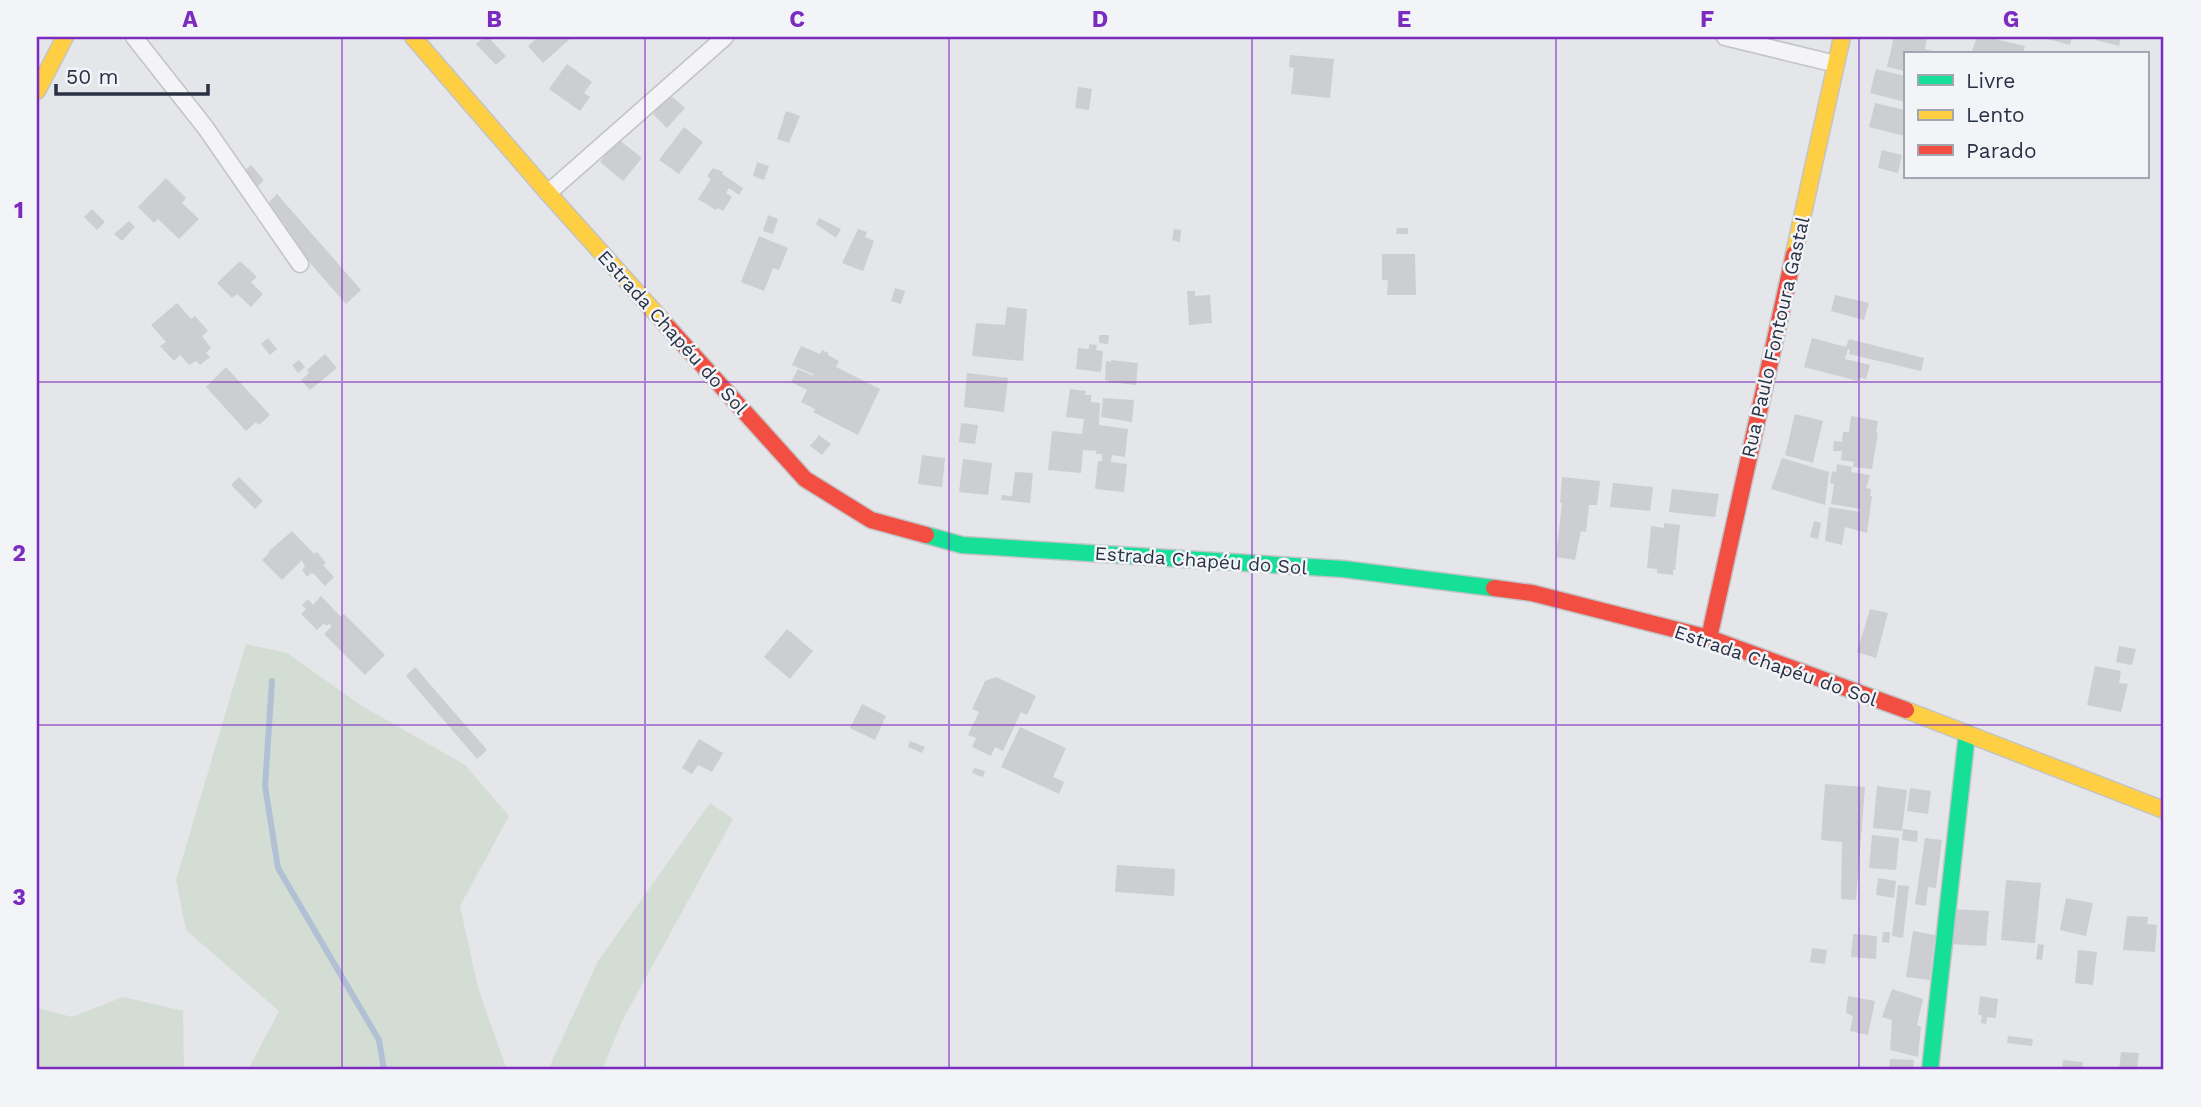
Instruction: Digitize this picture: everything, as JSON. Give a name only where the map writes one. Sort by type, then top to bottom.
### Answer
[{"type":"main road","points":[[37,90],[65,37]]},
{"type":"main road","name":"Estrada Chapéu do Sol","points":[[413,37],[548,193],[805,479],[871,520],[962,545],[1342,569],[1532,593],[1709,638],[1967,733],[2164,810]]},
{"type":"main road","name":"Rua Paulo Fontoura Gastal","points":[[1709,638],[1842,37]]},
{"type":"main road","points":[[1930,1070],[1967,733]]},
{"type":"street","points":[[134,37],[205,127],[300,264]]},
{"type":"street","points":[[548,193],[725,37]]},
{"type":"street","points":[[1726,37],[1836,64]]},
{"type":"shaded area","points":[[246,644],[287,653],[362,706],[465,765],[509,816],[460,906],[478,988],[507,1070],[248,1070],[279,1011],[186,930],[176,880]]},
{"type":"shaded area","points":[[710,803],[733,819],[622,1021],[602,1070],[548,1070],[598,961]]},
{"type":"shaded area","points":[[123,997],[183,1011],[184,1070],[37,1070],[37,1008],[72,1017]]},
{"type":"building","points":[[485,37],[506,56],[496,65],[476,44]]},
{"type":"building","points":[[538,37],[572,37],[543,63],[528,46]]},
{"type":"building","points":[[1894,37],[1927,37],[1925,49],[1933,52],[1904,52],[1904,71],[1887,67]]},
{"type":"building","points":[[1977,37],[2025,46],[2024,52],[1972,52]]},
{"type":"building","points":[[2040,37],[2072,37],[2070,45]]},
{"type":"building","points":[[2097,37],[2121,37],[2119,46],[2096,40]]},
{"type":"building","points":[[1290,55],[1334,59],[1330,98],[1291,94],[1294,68],[1289,67]]},
{"type":"building","points":[[567,64],[592,82],[584,93],[590,97],[580,111],[549,89]]},
{"type":"building","points":[[1876,69],[1904,76],[1904,102],[1870,93]]},
{"type":"building","points":[[1078,87],[1092,89],[1089,110],[1075,108]]},
{"type":"building","points":[[670,95],[685,108],[667,128],[653,114]]},
{"type":"building","points":[[1875,103],[1904,110],[1904,136],[1869,127]]},
{"type":"building","points":[[786,111],[800,116],[789,143],[777,139]]},
{"type":"building","points":[[684,127],[703,142],[679,174],[659,160]]},
{"type":"building","points":[[618,139],[642,158],[623,181],[600,162]]},
{"type":"building","points":[[1882,150],[1902,155],[1898,173],[1878,168]]},
{"type":"building","points":[[757,162],[769,166],[764,180],[753,176]]},
{"type":"building","points":[[251,165],[264,180],[255,189],[241,174]]},
{"type":"building","points":[[713,168],[723,172],[722,174],[743,188],[739,195],[729,188],[726,193],[732,197],[723,211],[718,208],[716,210],[698,199],[711,179],[707,176]]},
{"type":"building","points":[[166,178],[186,198],[182,203],[199,219],[179,239],[158,219],[154,223],[138,207]]},
{"type":"building","points":[[277,194],[361,290],[346,304],[281,230],[286,226],[267,204]]},
{"type":"building","points":[[92,209],[105,222],[97,230],[84,217]]},
{"type":"building","points":[[768,215],[778,219],[773,234],[763,231]]},
{"type":"building","points":[[819,218],[841,229],[836,238],[816,224]]},
{"type":"building","points":[[129,221],[135,227],[122,241],[114,234]]},
{"type":"building","points":[[1397,228],[1408,228],[1408,234],[1396,234]]},
{"type":"building","points":[[858,229],[867,232],[865,237],[874,241],[863,271],[842,263]]},
{"type":"building","points":[[1174,229],[1181,230],[1180,242],[1172,240]]},
{"type":"building","points":[[759,236],[788,248],[779,270],[773,268],[764,291],[741,282]]},
{"type":"building","points":[[1382,254],[1415,254],[1416,295],[1387,295],[1388,280],[1382,280]]},
{"type":"building","points":[[240,261],[257,277],[251,282],[263,294],[251,307],[237,294],[232,298],[217,283]]},
{"type":"building","points":[[895,288],[905,291],[901,304],[891,301]]},
{"type":"building","points":[[1187,291],[1195,291],[1195,296],[1210,295],[1212,323],[1189,325]]},
{"type":"building","points":[[1835,295],[1869,303],[1864,320],[1831,311]]},
{"type":"building","points":[[177,303],[191,319],[195,316],[208,331],[202,336],[211,348],[206,353],[210,357],[200,365],[196,361],[189,365],[180,355],[174,361],[160,346],[166,342],[151,325]]},
{"type":"building","points":[[1007,307],[1027,309],[1023,361],[972,356],[976,323],[1005,325]]},
{"type":"building","points":[[1099,335],[1109,335],[1108,344],[1099,343]]},
{"type":"building","points":[[268,338],[277,349],[270,355],[261,344]]},
{"type":"building","points":[[1812,338],[1846,347],[1849,339],[1924,358],[1921,371],[1849,354],[1850,349],[1845,359],[1870,365],[1866,379],[1859,377],[1858,381],[1804,367]]},
{"type":"building","points":[[1089,344],[1097,345],[1096,350],[1103,351],[1101,372],[1076,369],[1078,348],[1089,349]]},
{"type":"building","points":[[801,346],[820,354],[822,350],[828,353],[839,361],[836,367],[880,389],[858,435],[813,412],[815,409],[801,402],[807,390],[791,382],[798,369],[813,374],[792,365]]},
{"type":"building","points":[[325,354],[337,368],[310,390],[301,380],[309,373],[307,370]]},
{"type":"building","points":[[299,360],[305,367],[298,373],[292,365]]},
{"type":"building","points":[[1106,361],[1138,363],[1136,385],[1105,380]]},
{"type":"building","points":[[226,367],[270,415],[259,425],[256,422],[246,431],[206,387]]},
{"type":"building","points":[[967,373],[1008,378],[1004,412],[964,407]]},
{"type":"building","points":[[1070,389],[1086,391],[1085,395],[1091,395],[1091,402],[1100,403],[1099,425],[1128,429],[1125,457],[1112,455],[1111,462],[1127,464],[1124,492],[1095,489],[1098,461],[1102,461],[1102,454],[1096,454],[1096,451],[1083,450],[1081,473],[1048,470],[1052,431],[1082,434],[1084,419],[1066,417]]},
{"type":"building","points":[[1103,398],[1134,400],[1132,422],[1101,417]]},
{"type":"building","points":[[1795,414],[1823,421],[1813,463],[1785,455]]},
{"type":"building","points":[[1851,416],[1878,421],[1872,469],[1853,467],[1854,462],[1841,460],[1842,451],[1833,451],[1834,441],[1843,442],[1843,432],[1849,432]]},
{"type":"building","points":[[961,423],[978,425],[975,444],[959,442]]},
{"type":"building","points":[[819,435],[831,444],[822,455],[810,446]]},
{"type":"building","points":[[922,455],[945,458],[942,487],[918,484]]},
{"type":"building","points":[[1782,458],[1829,472],[1825,505],[1771,489]]},
{"type":"building","points":[[963,459],[992,463],[988,495],[959,492]]},
{"type":"building","points":[[1837,464],[1852,467],[1851,472],[1870,475],[1866,488],[1871,489],[1872,496],[1867,533],[1845,527],[1842,545],[1825,541],[1829,507],[1860,512],[1861,509],[1831,504],[1834,484],[1830,483],[1832,471],[1836,472]]},
{"type":"building","points":[[1015,472],[1033,473],[1030,503],[1001,500],[1002,495],[1012,496]]},
{"type":"building","points":[[239,477],[263,501],[255,509],[231,485]]},
{"type":"building","points":[[1562,477],[1600,481],[1597,505],[1589,505],[1586,532],[1581,531],[1575,560],[1556,557]]},
{"type":"building","points":[[1613,483],[1653,487],[1650,511],[1610,507]]},
{"type":"building","points":[[1672,489],[1719,494],[1715,517],[1669,512]]},
{"type":"building","points":[[1814,521],[1821,523],[1818,539],[1810,537]]},
{"type":"building","points":[[1664,523],[1680,525],[1673,575],[1657,573],[1657,569],[1647,568],[1651,526],[1664,528]]},
{"type":"building","points":[[292,531],[326,563],[323,565],[334,577],[325,586],[314,574],[311,573],[307,577],[302,570],[305,567],[302,560],[282,580],[262,560]]},
{"type":"building","points":[[321,596],[341,617],[344,614],[385,655],[365,675],[324,634],[332,626],[329,623],[327,626],[324,623],[317,630],[301,614],[306,609],[302,605],[308,599],[313,605]]},
{"type":"building","points":[[1870,609],[1888,613],[1876,658],[1857,652]]},
{"type":"building","points":[[787,629],[813,651],[790,679],[764,657]]},
{"type":"building","points":[[2119,646],[2136,649],[2132,665],[2116,662]]},
{"type":"building","points":[[2095,666],[2121,671],[2119,683],[2128,684],[2121,712],[2087,705]]},
{"type":"building","points":[[415,667],[487,750],[477,759],[406,676]]},
{"type":"building","points":[[996,677],[1036,696],[1027,715],[1021,712],[1003,751],[995,747],[991,756],[972,747],[976,738],[968,735],[979,712],[972,709],[985,681]]},
{"type":"building","points":[[862,704],[886,716],[875,740],[850,728]]},
{"type":"building","points":[[1020,727],[1066,748],[1053,777],[1064,782],[1059,794],[1001,767]]},
{"type":"building","points":[[699,739],[723,753],[712,772],[698,765],[692,774],[682,768]]},
{"type":"building","points":[[910,741],[925,747],[922,753],[908,747]]},
{"type":"building","points":[[974,768],[985,771],[983,777],[972,773]]},
{"type":"building","points":[[1825,784],[1865,787],[1856,900],[1841,899],[1842,842],[1821,840]]},
{"type":"building","points":[[1877,786],[1907,790],[1902,831],[1873,828]]},
{"type":"building","points":[[1910,788],[1931,791],[1928,814],[1907,811]]},
{"type":"building","points":[[1903,829],[1918,831],[1917,842],[1902,840]]},
{"type":"building","points":[[1872,835],[1899,838],[1896,870],[1869,868]]},
{"type":"building","points":[[1925,838],[1942,840],[1936,888],[1928,887],[1926,906],[1915,904]]},
{"type":"building","points":[[1117,865],[1175,869],[1174,896],[1115,892]]},
{"type":"building","points":[[1878,878],[1896,881],[1894,898],[1876,895]]},
{"type":"building","points":[[2006,880],[2041,883],[2035,943],[2001,940]]},
{"type":"building","points":[[1898,885],[1909,886],[1903,938],[1892,936]]},
{"type":"building","points":[[2066,898],[2093,903],[2086,936],[2060,930]]},
{"type":"building","points":[[1950,909],[1989,911],[1986,946],[1948,944]]},
{"type":"building","points":[[2127,916],[2148,917],[2147,924],[2157,925],[2155,952],[2123,950]]},
{"type":"building","points":[[1913,931],[1935,935],[1930,980],[1906,977]]},
{"type":"building","points":[[1883,932],[1890,932],[1889,943],[1882,942]]},
{"type":"building","points":[[1853,934],[1877,936],[1876,959],[1851,957]]},
{"type":"building","points":[[2038,944],[2044,945],[2042,960],[2036,959]]},
{"type":"building","points":[[1812,948],[1827,950],[1825,964],[1810,962]]},
{"type":"building","points":[[2078,950],[2097,952],[2093,985],[2075,983]]},
{"type":"building","points":[[1892,989],[1923,999],[1917,1025],[1921,1027],[1918,1057],[1890,1050],[1892,1020],[1882,1017]]},
{"type":"building","points":[[1848,996],[1875,1001],[1868,1035],[1850,1031],[1853,1016],[1846,1013]]},
{"type":"building","points":[[1980,996],[1998,999],[1996,1018],[1987,1017],[1986,1024],[1981,1023],[1982,1015],[1978,1015]]},
{"type":"building","points":[[2008,1036],[2033,1039],[2032,1046],[2007,1043]]},
{"type":"building","points":[[2121,1052],[2139,1053],[2137,1070],[2119,1070]]},
{"type":"building","points":[[1890,1059],[1914,1060],[1913,1070],[1889,1070]]},
{"type":"building","points":[[2063,1060],[2083,1062],[2082,1070],[2062,1070]]},
{"type":"waterway","points":[[272,681],[265,786],[278,868],[379,1040],[384,1070]]},
{"type":"traffic: fast","points":[[926,535],[962,545],[1343,569],[1494,588]]},
{"type":"traffic: fast","points":[[1930,1070],[1967,733]]},
{"type":"traffic: slow","points":[[37,91],[65,37]]},
{"type":"traffic: slow","points":[[413,37],[668,327]]},
{"type":"traffic: slow","points":[[1794,254],[1842,37]]},
{"type":"traffic: slow","points":[[1906,710],[2164,810]]},
{"type":"traffic: jam","points":[[1709,638],[1794,254]]},
{"type":"traffic: jam","points":[[668,327],[805,479],[871,520],[926,535]]},
{"type":"traffic: jam","points":[[1494,588],[1532,593],[1709,638],[1906,710]]}]
